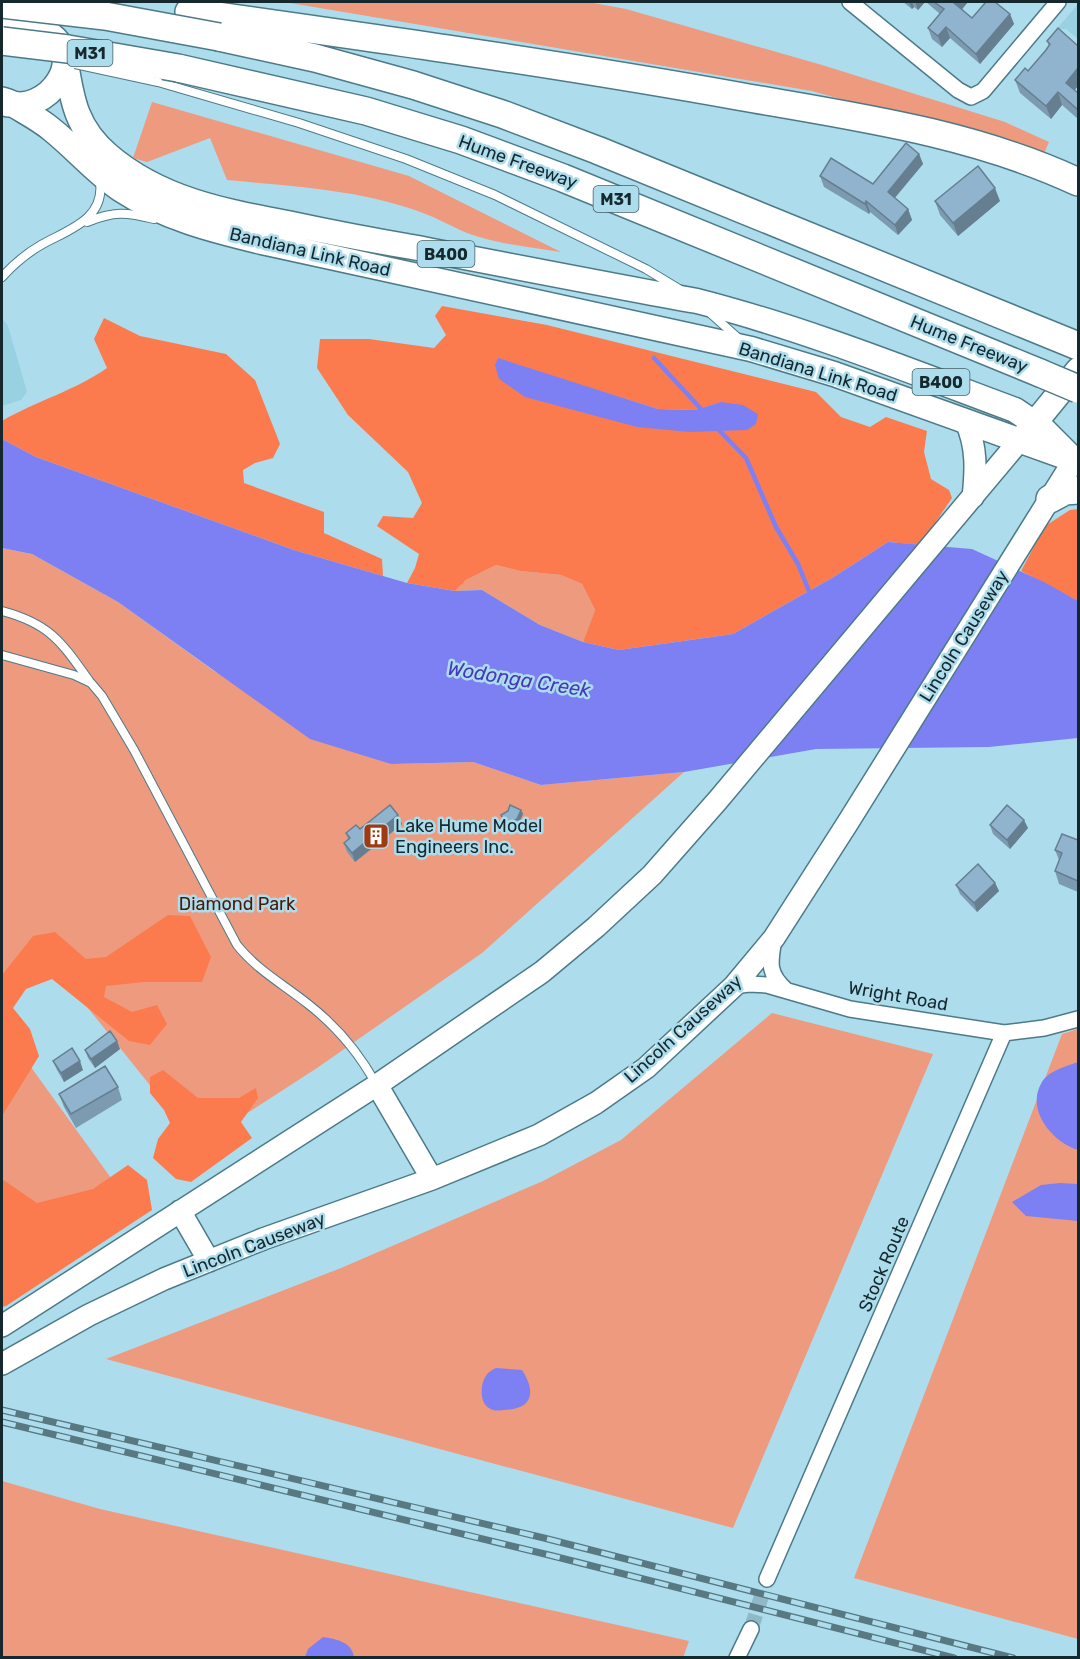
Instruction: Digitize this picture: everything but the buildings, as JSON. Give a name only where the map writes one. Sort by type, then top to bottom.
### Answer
[{"type":"highway","points":[[82,2],[189,12],[594,71],[849,116],[936,133],[1022,158],[1072,178]]},
{"type":"highway","name":"M31","points":[[2,4],[105,16],[219,37],[315,58],[402,82],[502,114],[597,150],[1073,344]]},
{"type":"highway","name":"Hume Freeway","points":[[2,41],[68,49],[168,75],[366,111],[461,140],[563,178],[1078,389]]},
{"type":"highway","points":[[1050,499],[1065,491],[1078,490]]},
{"type":"main road","name":"B400","points":[[2,29],[37,2]]},
{"type":"main road","name":"Bandiana Link Road","points":[[82,2],[72,27],[63,61],[76,111],[88,134],[107,155],[136,176],[173,195],[248,216],[697,302],[816,336],[1015,410],[1028,431]]},
{"type":"main road","name":"B400","points":[[2,29],[16,23],[40,28],[60,44],[63,61],[56,85],[45,95],[30,103],[6,102]]},
{"type":"main road","name":"Bandiana Link Road","points":[[6,102],[51,129],[96,171],[142,202],[188,223],[262,242],[751,350],[834,374],[966,422],[1028,431],[1077,459]]},
{"type":"main road","points":[[2,1326],[377,1085],[542,972],[597,927],[652,875],[718,800],[1078,370]]},
{"type":"main road","points":[[966,422],[975,453],[970,500]]},
{"type":"main road","name":"Lincoln Causeway","points":[[2,1364],[89,1315],[164,1279],[263,1239],[432,1179],[539,1135],[596,1103],[646,1068],[734,986],[774,938],[1031,528],[1077,459]]},
{"type":"main road","points":[[377,1085],[432,1179]]},
{"type":"main road","points":[[180,1211],[209,1261]]},
{"type":"street","points":[[850,2],[958,90],[971,98],[982,91],[1058,2]]},
{"type":"street","points":[[774,938],[770,964],[772,973],[776,981],[786,990]]},
{"type":"street","name":"Wright Road","points":[[734,986],[757,984],[850,1008],[1004,1033]]},
{"type":"street","points":[[1004,1033],[1044,1028],[1078,1018]]},
{"type":"street","name":"Stock Route","points":[[767,1579],[1004,1033]]},
{"type":"street","points":[[737,1658],[751,1629]]},
{"type":"lane","points":[[2,47],[35,54]]},
{"type":"lane","points":[[63,61],[168,75],[348,138],[495,195],[646,269],[697,302],[751,350]]},
{"type":"lane","points":[[77,226],[94,212],[99,200],[101,187],[96,171]]},
{"type":"lane","points":[[2,278],[13,266],[39,246],[77,226],[107,214],[115,213],[188,223]]},
{"type":"lane","points":[[2,611],[48,630],[65,647],[102,696],[134,750],[237,945],[255,966],[310,1005],[337,1030],[377,1085]]},
{"type":"lane","points":[[2,655],[50,667],[91,683]]},
{"type":"shaded area","points":[[1078,4],[1078,39],[1066,29],[1057,29]]},
{"type":"shaded area","points":[[442,306],[547,325],[816,392],[841,417],[870,427],[886,417],[927,431],[924,452],[931,479],[949,490],[952,498],[920,545],[888,542],[832,578],[733,634],[619,650],[583,642],[595,610],[582,584],[561,575],[520,571],[496,565],[466,580],[455,591],[407,583],[419,554],[377,526],[383,516],[413,518],[422,503],[408,472],[348,415],[317,368],[320,339],[369,339],[434,348],[446,335],[435,316]],"holes":[[[498,359],[658,409],[695,410],[722,402],[690,432]]]},
{"type":"shaded area","points":[[2,318],[8,326],[27,392],[21,400],[2,406]]},
{"type":"shaded area","points":[[104,318],[140,336],[226,354],[255,380],[280,444],[273,458],[255,463],[243,470],[244,483],[324,512],[324,533],[382,559],[383,576],[294,550],[36,457],[2,439],[2,421],[107,368],[94,339]]},
{"type":"shaded area","points":[[1078,509],[1078,601],[1021,571],[1045,526],[1070,510]]},
{"type":"shaded area","points":[[168,915],[190,916],[211,957],[202,982],[144,982],[106,986],[104,997],[132,1012],[157,1005],[167,1024],[150,1045],[129,1041],[52,979],[26,989],[13,1008],[30,1029],[39,1056],[2,1116],[2,975],[33,936],[55,932],[86,959],[106,957]]},
{"type":"shaded area","points":[[163,1070],[198,1098],[239,1098],[256,1088],[258,1098],[241,1122],[252,1138],[191,1182],[176,1179],[153,1158],[158,1139],[170,1123],[164,1110],[150,1093],[150,1077]]},
{"type":"shaded area","points":[[128,1165],[147,1180],[152,1210],[2,1307],[2,1179],[37,1203],[93,1189]]},
{"type":"green space","points":[[284,2],[588,2],[626,9],[822,65],[1005,122],[1049,142],[1043,156],[812,91]]},
{"type":"green space","points":[[152,102],[409,176],[561,252],[478,237],[419,211],[366,197],[320,189],[227,180],[210,138],[147,162],[133,158]]},
{"type":"green space","name":"Diamond Park","points":[[2,548],[32,554],[118,602],[214,671],[391,764],[473,762],[541,785],[684,772],[482,953],[317,1068],[198,1145],[39,947],[2,993]]},
{"type":"green space","points":[[496,565],[520,571],[561,575],[582,584],[595,610],[583,642],[540,625],[482,590],[455,591],[466,580]]},
{"type":"green space","points":[[772,1013],[933,1054],[733,1528],[106,1359],[341,1268],[543,1181],[621,1140]]},
{"type":"green space","points":[[2,1027],[124,1196],[2,1279]]},
{"type":"green space","points":[[1078,1029],[1078,1639],[854,1578],[1062,1034]]},
{"type":"green space","points":[[2,1481],[100,1509],[689,1641],[683,1658],[2,1657]]},
{"type":"water","points":[[498,358],[658,409],[695,410],[721,402],[743,405],[758,414],[756,424],[747,430],[690,432],[637,427],[525,397],[499,379],[495,365]]},
{"type":"water","name":"Wodonga Creek","points":[[2,439],[36,457],[294,550],[407,583],[455,591],[482,590],[540,625],[583,642],[619,650],[733,634],[832,578],[888,542],[972,549],[1044,582],[1078,601],[1078,738],[989,747],[816,749],[684,772],[541,785],[473,762],[391,764],[310,739],[118,602],[32,554],[2,548]]},
{"type":"water","points":[[1078,1062],[1078,1150],[1059,1140],[1051,1132],[1039,1113],[1037,1103],[1038,1092],[1045,1078],[1058,1069]]},
{"type":"water","points":[[1078,1184],[1078,1221],[1026,1216],[1012,1202],[1041,1185]]},
{"type":"water","points":[[496,1368],[522,1370],[527,1378],[530,1393],[526,1403],[520,1407],[499,1411],[492,1410],[485,1404],[482,1398],[482,1386],[486,1375]]},
{"type":"water","points":[[323,1637],[338,1640],[347,1645],[354,1657],[305,1657],[308,1649]]},
{"type":"waterway","points":[[654,358],[703,411]]},
{"type":"waterway","points":[[718,429],[746,458],[776,527],[798,564],[811,596]]},
{"type":"tunnel","points":[[751,1629],[767,1579]]},
{"type":"railway","points":[[2,1410],[544,1538],[1013,1658]]},
{"type":"railway","points":[[2,1422],[553,1556],[954,1658]]},
{"type":"place","name":"Lake Hume Model Engineers Inc.","points":[[376,836]]}]
